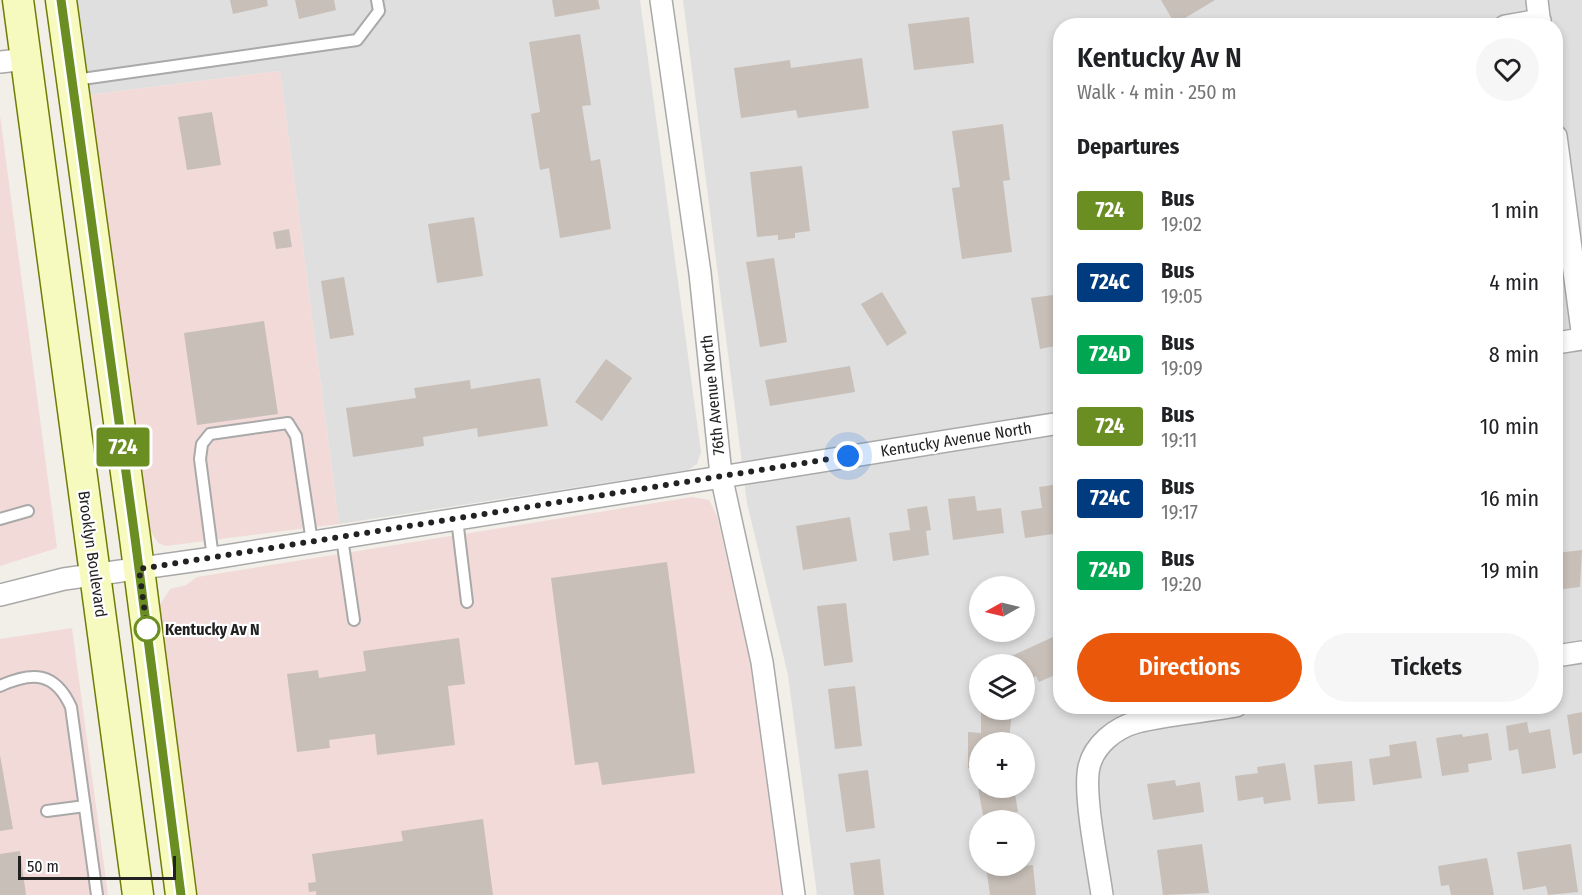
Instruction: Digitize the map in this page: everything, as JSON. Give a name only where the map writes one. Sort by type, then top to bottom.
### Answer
[{"type":"main road","name":"Brooklyn Boulevard","points":[[18,0],[13,60],[96,575],[138,895]]},
{"type":"main road","points":[[61,0],[181,895]]},
{"type":"street","name":"76th Avenue North","points":[[661,0],[700,273],[721,475],[762,662],[794,895]]},
{"type":"street","points":[[1563,188],[1582,331]]},
{"type":"street","points":[[1563,342],[1582,339]]},
{"type":"street","name":"Kentucky Avenue North","points":[[0,595],[64,579],[342,538],[721,475],[1053,424]]},
{"type":"street","points":[[1563,655],[1582,652]]},
{"type":"street","points":[[1102,895],[1089,790],[1089,767],[1099,747],[1115,731],[1136,722],[1186,714]]},
{"type":"lane","points":[[71,80],[357,40],[379,11],[377,0]]},
{"type":"lane","points":[[213,558],[200,459],[202,444],[210,434],[288,423],[296,436],[312,542]]},
{"type":"lane","points":[[0,519],[28,511]]},
{"type":"lane","points":[[457,519],[467,602]]},
{"type":"lane","points":[[342,538],[354,620]]},
{"type":"lane","points":[[0,686],[34,675],[53,681],[64,691],[71,707],[97,895]]},
{"type":"lane","points":[[47,811],[85,806]]},
{"type":"shaded area","points":[[74,0],[640,0],[701,452],[697,464],[688,470],[339,524],[280,71],[88,95]]},
{"type":"shaded area","points":[[683,0],[1582,0],[1582,895],[817,895],[788,675],[747,503]]},
{"type":"shaded area","points":[[280,71],[339,524],[166,546],[158,543],[150,530],[88,95]]},
{"type":"shaded area","points":[[0,115],[57,548],[0,566]]},
{"type":"shaded area","points":[[692,497],[709,500],[717,516],[749,656],[782,895],[194,895],[157,609],[170,589],[186,585],[197,577]]},
{"type":"shaded area","points":[[72,628],[108,895],[0,895],[0,639]]},
{"type":"building","points":[[230,0],[267,0],[268,6],[233,14]]},
{"type":"building","points":[[295,0],[334,0],[336,10],[299,19]]},
{"type":"building","points":[[552,0],[598,0],[600,9],[555,17]]},
{"type":"building","points":[[1161,0],[1215,0],[1185,18],[1172,18]]},
{"type":"building","points":[[969,17],[974,63],[914,70],[908,24]]},
{"type":"building","points":[[580,34],[591,105],[582,106],[591,161],[600,159],[611,229],[560,238],[549,168],[540,170],[531,114],[540,112],[529,42]]},
{"type":"building","points":[[862,58],[869,108],[798,118],[796,110],[741,118],[734,68],[790,60],[791,68]]},
{"type":"building","points":[[212,112],[221,165],[187,170],[178,117]]},
{"type":"building","points":[[1003,124],[1010,180],[1003,181],[1012,252],[962,259],[952,188],[960,187],[952,131]]},
{"type":"building","points":[[802,166],[810,231],[795,233],[795,238],[778,240],[778,235],[757,237],[750,172]]},
{"type":"building","points":[[474,217],[483,276],[437,283],[428,224]]},
{"type":"building","points":[[289,229],[292,247],[276,249],[273,232]]},
{"type":"building","points":[[774,258],[787,342],[760,347],[746,262]]},
{"type":"building","points":[[344,277],[354,335],[330,339],[321,281]]},
{"type":"building","points":[[882,292],[907,333],[887,346],[861,304]]},
{"type":"building","points":[[1053,295],[1053,346],[1040,349],[1031,298]]},
{"type":"building","points":[[264,321],[278,414],[197,425],[184,333]]},
{"type":"building","points":[[606,359],[632,378],[602,421],[575,402]]},
{"type":"building","points":[[850,366],[855,392],[770,406],[765,380]]},
{"type":"building","points":[[540,378],[548,426],[478,437],[477,428],[423,437],[424,446],[353,457],[346,408],[416,398],[414,388],[470,380],[471,389]]},
{"type":"building","points":[[1053,485],[1053,534],[1025,538],[1021,511],[1042,508],[1039,487]]},
{"type":"building","points":[[975,496],[977,511],[1001,508],[1004,533],[953,540],[948,499]]},
{"type":"building","points":[[927,506],[931,530],[926,531],[929,555],[893,561],[889,533],[910,530],[907,509]]},
{"type":"building","points":[[850,517],[857,561],[803,570],[796,526]]},
{"type":"building","points":[[1582,550],[1580,587],[1563,589],[1563,552]]},
{"type":"building","points":[[667,562],[695,773],[602,785],[598,762],[575,765],[551,578]]},
{"type":"building","points":[[846,603],[853,662],[824,666],[817,606]]},
{"type":"building","points":[[1053,637],[1053,676],[1039,682],[1036,676],[1035,654],[1016,654]]},
{"type":"building","points":[[459,638],[465,684],[448,686],[455,745],[377,755],[375,734],[329,740],[330,748],[297,752],[287,674],[318,670],[319,678],[366,671],[363,651]]},
{"type":"building","points":[[855,686],[862,746],[835,749],[828,689]]},
{"type":"building","points":[[1582,712],[1582,753],[1573,755],[1567,715]]},
{"type":"building","points":[[981,720],[1011,720],[1010,732],[981,732]]},
{"type":"building","points":[[1527,722],[1529,733],[1550,729],[1556,768],[1522,774],[1518,749],[1509,751],[1506,726]]},
{"type":"building","points":[[969,732],[969,768],[968,768]]},
{"type":"building","points":[[1488,733],[1492,760],[1468,764],[1469,772],[1442,776],[1436,738]]},
{"type":"building","points":[[1416,741],[1422,778],[1373,785],[1369,759],[1390,756],[1389,745]]},
{"type":"building","points":[[0,755],[13,829],[0,831]]},
{"type":"building","points":[[1352,761],[1355,801],[1318,804],[1314,765]]},
{"type":"building","points":[[1285,763],[1291,800],[1264,804],[1263,797],[1238,801],[1235,776],[1258,773],[1257,767]]},
{"type":"building","points":[[868,770],[875,828],[846,832],[838,774]]},
{"type":"building","points":[[1175,780],[1176,786],[1200,782],[1204,812],[1153,820],[1147,784]]},
{"type":"building","points":[[980,798],[1016,798],[1018,810],[982,810]]},
{"type":"building","points":[[483,819],[493,895],[316,895],[316,891],[309,892],[308,883],[316,882],[312,854],[403,841],[401,831]]},
{"type":"building","points":[[1202,844],[1209,893],[1163,895],[1157,850]]},
{"type":"building","points":[[1571,844],[1578,892],[1548,895],[1546,886],[1523,890],[1517,852]]},
{"type":"building","points":[[20,851],[26,895],[0,895],[0,854]]},
{"type":"building","points":[[1487,858],[1494,895],[1451,895],[1449,885],[1441,886],[1438,866]]},
{"type":"building","points":[[880,859],[884,895],[854,895],[850,863]]},
{"type":"building","points":[[987,876],[1034,876],[1036,895],[990,895]]},
{"type":"bus line","name":"724","points":[[61,0],[135,538],[181,895]]},
{"type":"place","name":"Kentucky Av N","points":[[147,629]]},
{"type":"route","points":[[147,629],[139,569],[848,456]]}]
